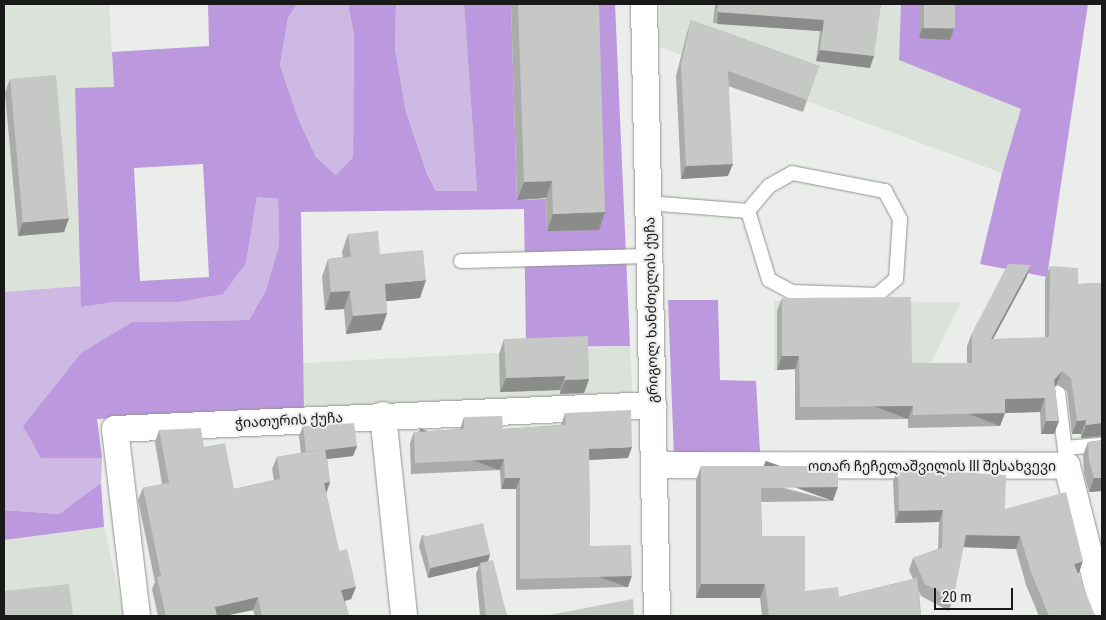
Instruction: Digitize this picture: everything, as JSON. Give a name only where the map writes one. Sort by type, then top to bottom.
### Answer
[{"type":"street","name":"გრიგოლ ხანძთელის ქუჩა","points":[[644,4],[657,616]]},
{"type":"street","name":"ჭიათურის ქუჩა","points":[[137,616],[115,429],[383,415],[653,405]]},
{"type":"street","points":[[383,415],[404,616]]},
{"type":"street","name":"ოთარ ჩეჩელაშვილის III შესახვევი","points":[[654,465],[1066,457],[1102,604]]},
{"type":"lane","points":[[792,173],[885,191],[900,219],[896,279],[877,295],[792,292],[769,280],[748,211],[769,186],[792,173]]},
{"type":"lane","points":[[648,203],[748,211]]},
{"type":"lane","points":[[461,262],[650,256]]},
{"type":"lane","points":[[1058,393],[1066,457],[1102,445]]},
{"type":"shaded area","points":[[4,4],[109,4],[114,88],[75,89],[81,286],[4,292]]},
{"type":"shaded area","points":[[208,4],[297,4],[288,18],[280,65],[298,118],[316,157],[336,175],[353,157],[354,35],[348,4],[396,4],[395,48],[406,112],[427,173],[436,191],[477,191],[464,4],[511,4],[517,200],[546,199],[547,231],[592,4],[615,4],[630,346],[526,347],[524,209],[301,212],[304,410],[97,419],[102,458],[41,458],[23,426],[82,352],[132,322],[249,320],[266,290],[279,245],[278,199],[257,197],[246,263],[223,294],[178,302],[115,302],[81,307],[75,88],[114,87],[112,52],[209,46]],"holes":[[[203,164],[209,277],[140,281],[134,168]]]},
{"type":"shaded area","points":[[297,4],[348,4],[354,35],[353,157],[336,175],[316,157],[298,118],[280,65],[288,18]]},
{"type":"shaded area","points":[[396,4],[464,4],[477,191],[436,191],[427,172],[406,112],[395,48]]},
{"type":"shaded area","points":[[660,4],[901,4],[899,60],[1022,109],[1002,173],[660,47]]},
{"type":"shaded area","points":[[901,4],[1088,4],[1047,277],[980,264],[1002,173],[1021,109],[899,60]]},
{"type":"shaded area","points":[[257,197],[278,199],[279,245],[266,290],[249,320],[132,322],[82,352],[41,458],[102,458],[101,483],[59,514],[4,510],[4,292],[81,286],[81,307],[115,302],[178,302],[246,263]]},
{"type":"shaded area","points":[[668,300],[718,300],[720,380],[756,381],[760,452],[674,456]]},
{"type":"shaded area","points":[[774,301],[961,302],[929,367],[774,370]]},
{"type":"shaded area","points":[[630,346],[633,400],[305,417],[302,363]]},
{"type":"shaded area","points":[[101,483],[104,527],[4,540],[4,510],[59,514]]},
{"type":"shaded area","points":[[104,527],[124,616],[4,616],[4,540]]},
{"type":"building","points":[[518,4],[599,4],[605,212],[553,214],[552,181],[524,182]]},
{"type":"building","points":[[718,4],[881,4],[874,56],[820,50],[824,20],[718,12]]},
{"type":"building","points":[[924,4],[955,4],[955,28],[924,28]]},
{"type":"building","points":[[691,20],[819,66],[807,100],[728,71],[733,164],[686,166],[681,64]]},
{"type":"building","points":[[56,75],[69,218],[23,222],[10,79]]},
{"type":"building","points":[[378,231],[380,254],[423,250],[426,280],[385,284],[387,313],[353,316],[350,291],[331,292],[328,259],[351,257],[348,234]]},
{"type":"building","points":[[1008,264],[1031,265],[991,339],[1049,337],[1050,266],[1078,268],[1078,284],[1102,283],[1102,423],[1086,425],[1086,420],[1077,421],[1071,378],[1062,371],[1054,380],[1059,421],[1046,421],[1045,398],[1005,399],[1005,413],[913,415],[913,406],[800,407],[799,356],[782,356],[782,298],[911,297],[912,363],[972,363],[972,333]]},
{"type":"building","points":[[588,336],[589,379],[565,380],[565,376],[506,378],[504,339]]},
{"type":"building","points":[[631,410],[632,447],[589,449],[590,546],[631,545],[632,576],[520,579],[520,478],[505,478],[504,459],[415,463],[414,432],[464,429],[464,417],[502,416],[503,429],[566,425],[565,413]]},
{"type":"building","points":[[354,423],[357,446],[306,452],[303,426]]},
{"type":"building","points":[[201,428],[204,447],[225,443],[234,489],[280,479],[277,457],[325,449],[330,482],[324,483],[339,551],[347,549],[356,587],[341,590],[349,616],[262,616],[258,597],[215,607],[217,616],[166,616],[157,577],[161,576],[143,488],[169,483],[159,430]]},
{"type":"building","points":[[1102,440],[1102,478],[1094,478],[1089,461],[1088,442]]},
{"type":"building","points":[[701,466],[838,466],[838,487],[761,488],[762,536],[805,536],[805,591],[838,587],[839,597],[917,578],[921,616],[769,616],[765,584],[701,584]]},
{"type":"building","points":[[898,468],[1006,475],[1005,509],[1066,492],[1083,561],[1074,564],[1095,616],[1049,616],[1031,572],[1020,536],[966,535],[953,599],[925,584],[913,558],[942,548],[943,510],[899,511]]},
{"type":"building","points":[[483,523],[490,554],[430,568],[423,537]]},
{"type":"building","points":[[493,560],[507,616],[486,616],[480,563]]},
{"type":"building","points":[[69,584],[73,616],[4,616],[4,591]]},
{"type":"building","points":[[633,599],[634,616],[544,616]]}]
